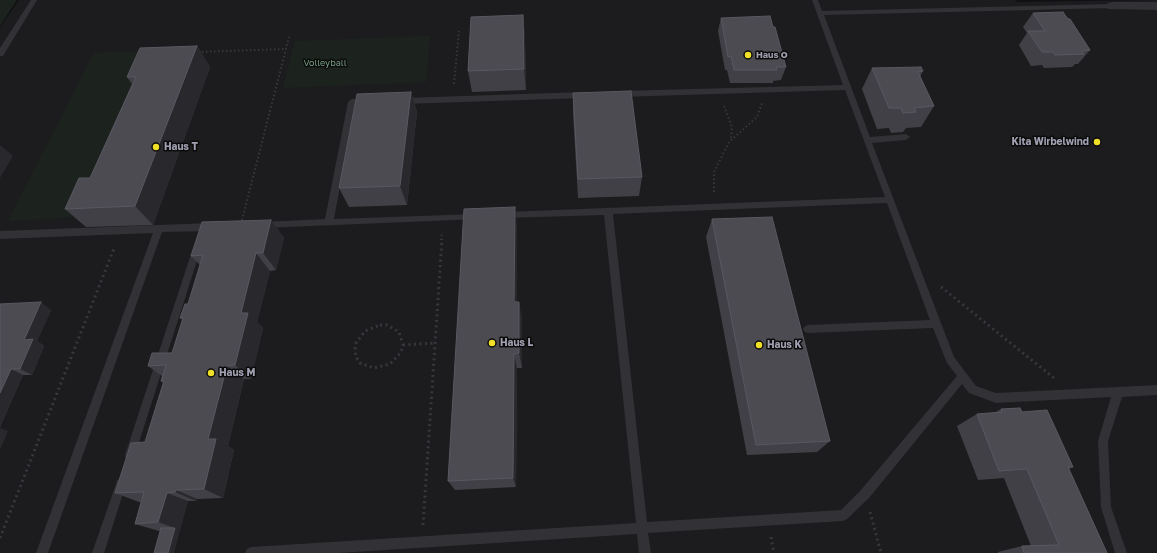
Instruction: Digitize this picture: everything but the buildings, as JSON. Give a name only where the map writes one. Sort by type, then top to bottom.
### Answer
[{"type":"street","points":[[1113,6],[1157,6]]},
{"type":"lane","points":[[0,54],[34,0]]},
{"type":"lane","points":[[815,0],[950,360],[974,390],[996,398],[1157,390]]},
{"type":"lane","points":[[820,13],[1113,6]]},
{"type":"lane","points":[[610,94],[766,90],[848,86]]},
{"type":"lane","points":[[391,101],[594,95]]},
{"type":"lane","points":[[329,222],[352,102],[376,102]]},
{"type":"lane","points":[[867,140],[906,137]]},
{"type":"lane","points":[[498,216],[890,200]]},
{"type":"lane","points":[[608,211],[645,553]]},
{"type":"lane","points":[[240,226],[483,216]]},
{"type":"lane","points":[[98,553],[203,227]]},
{"type":"lane","points":[[0,235],[218,227]]},
{"type":"lane","points":[[42,553],[160,229]]},
{"type":"lane","points":[[808,329],[937,324]]},
{"type":"lane","points":[[251,553],[843,515],[865,494],[963,376]]},
{"type":"lane","points":[[1118,392],[1103,441],[1106,506],[1121,553]]},
{"type":"path","points":[[453,99],[459,31]]},
{"type":"path","points":[[240,226],[288,37]]},
{"type":"path","points":[[191,52],[286,49]]},
{"type":"path","points":[[714,207],[714,172],[731,140],[757,117],[766,90]]},
{"type":"path","points":[[712,91],[722,102],[728,114],[732,127],[731,140]]},
{"type":"path","points":[[422,543],[443,218]]},
{"type":"path","points":[[0,538],[121,230]]},
{"type":"path","points":[[939,286],[1074,394]]},
{"type":"path","points":[[380,325],[387,326],[399,332],[402,345],[396,359],[390,364],[378,368],[366,367],[360,363],[356,357],[356,343],[365,331],[380,325]]},
{"type":"path","points":[[402,345],[435,343]]},
{"type":"path","points":[[865,494],[881,553]]},
{"type":"shaded area","points":[[19,0],[1015,0],[1017,2],[1157,0],[1157,553],[0,553],[0,27]]},
{"type":"green space","points":[[0,0],[17,0],[0,26]]},
{"type":"green space","name":"Volleyball","points":[[430,36],[426,82],[283,88],[295,41]]},
{"type":"green space","points":[[148,51],[74,217],[8,221],[94,53]]},
{"type":"place","name":"Haus O","points":[[748,55]]},
{"type":"place","name":"Kita Wirbelwind","points":[[1097,142]]},
{"type":"place","name":"Haus T","points":[[156,147]]},
{"type":"place","name":"Haus L","points":[[492,343]]},
{"type":"place","name":"Haus K","points":[[759,345]]},
{"type":"place","name":"Haus M","points":[[211,373]]}]
